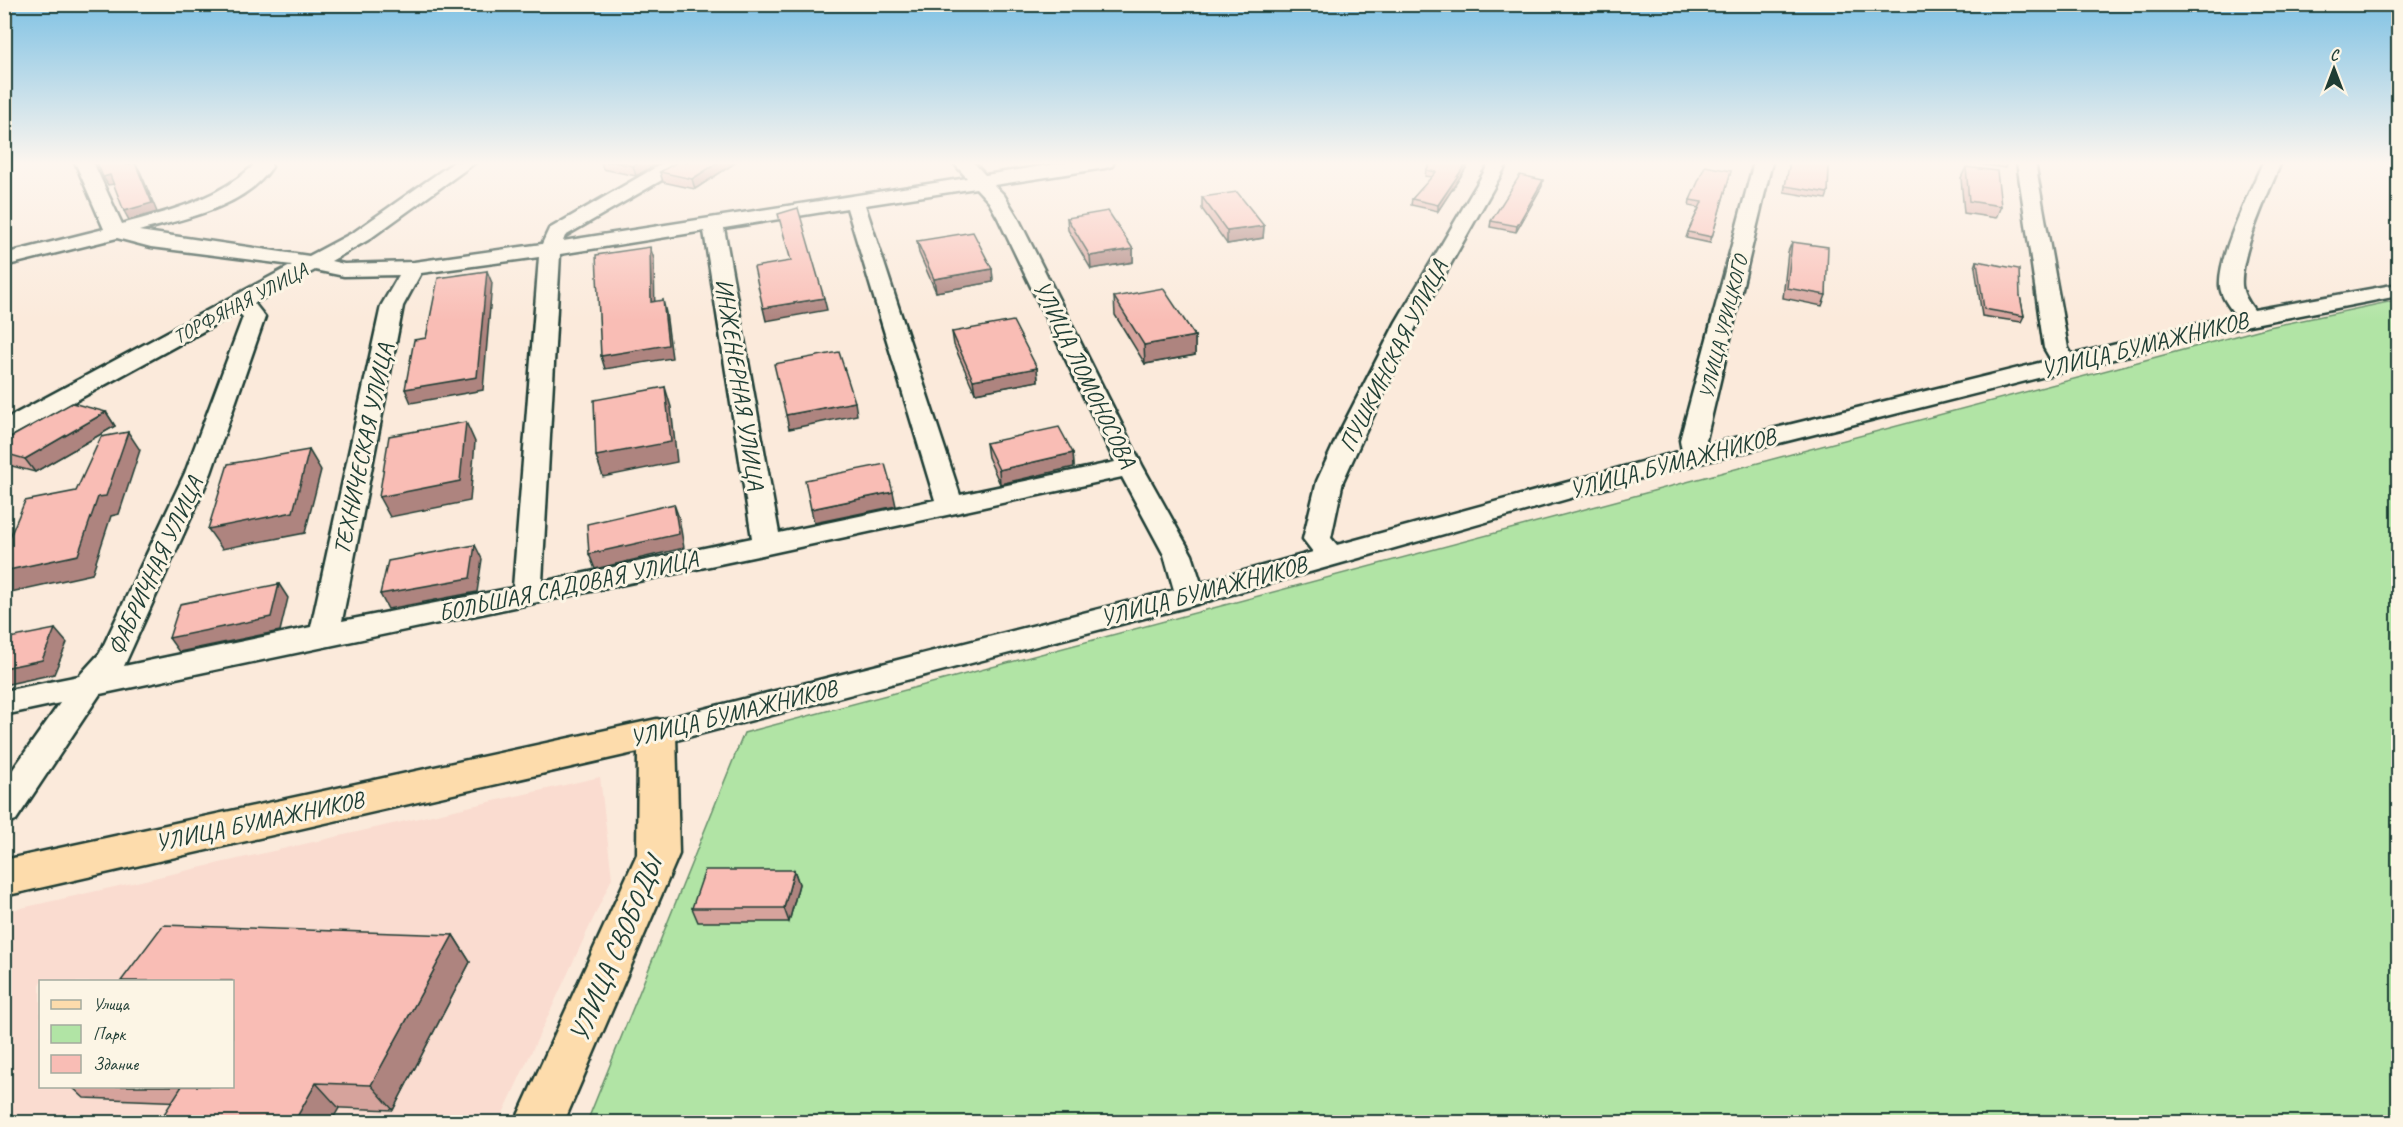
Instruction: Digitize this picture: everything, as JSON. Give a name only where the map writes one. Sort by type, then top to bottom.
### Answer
[{"type":"main road","name":"УЛИЦА БУМАЖНИКОВ","points":[[4,878],[657,733]]},
{"type":"main road","name":"УЛИЦА СВОБОДЫ","points":[[540,1122],[658,854],[657,733]]},
{"type":"street","points":[[108,215],[115,231],[151,242],[286,257],[344,270],[414,268],[767,215]]},
{"type":"street","points":[[4,260],[175,215]]},
{"type":"street","name":"ТОРФЯНАЯ УЛИЦА","points":[[4,430],[311,264],[361,236],[392,215]]},
{"type":"street","points":[[527,595],[550,249],[556,233],[588,215]]},
{"type":"street","points":[[858,215],[950,504]]},
{"type":"street","name":"УЛИЦА ЛОМОНОСОВА","points":[[1006,215],[1130,466],[1178,555],[1190,596]]},
{"type":"street","name":"ПУШКИНСКАЯ УЛИЦА","points":[[1330,556],[1317,539],[1330,481],[1407,322],[1469,215]]},
{"type":"street","name":"УЛИЦА УРИЦКОГО","points":[[1696,456],[1694,440],[1750,215]]},
{"type":"street","points":[[2034,215],[2056,348],[2065,364]]},
{"type":"street","points":[[2249,318],[2234,299],[2230,284],[2238,250],[2252,215]]},
{"type":"street","name":"ИНЖЕНЕРНАЯ УЛИЦА","points":[[713,223],[767,544]]},
{"type":"street","name":"ТЕХНИЧЕСКАЯ УЛИЦА","points":[[324,635],[392,306],[414,268]]},
{"type":"street","name":"УЛИЦА БУМАЖНИКОВ","points":[[657,733],[1190,596],[1696,456],[2249,318],[2398,290]]},
{"type":"street","name":"ФАБРИЧНАЯ УЛИЦА","points":[[4,810],[90,684],[113,659],[198,473],[254,317],[242,302]]},
{"type":"street","name":"БОЛЬШАЯ САДОВАЯ УЛИЦА","points":[[4,703],[324,635],[527,595],[1130,466]]},
{"type":"shaded area","points":[[600,777],[612,878],[499,1122],[5,1122],[4,912]]},
{"type":"green space","points":[[2398,300],[2398,1122],[587,1122],[744,733],[2269,327]]},
{"type":"building","points":[[778,215],[800,215],[824,298],[763,308],[754,267],[791,261]]},
{"type":"building","points":[[1087,215],[1110,215],[1133,249],[1090,256],[1067,218]]},
{"type":"building","points":[[1215,215],[1255,215],[1264,226],[1227,231]]},
{"type":"building","points":[[1495,215],[1523,215],[1517,226],[1491,221]]},
{"type":"building","points":[[1696,215],[1718,215],[1712,237],[1688,232]]},
{"type":"building","points":[[973,232],[992,269],[934,279],[917,241]]},
{"type":"building","points":[[1792,242],[1828,247],[1826,295],[1787,288]]},
{"type":"building","points":[[650,247],[651,302],[663,300],[668,345],[601,356],[596,255]]},
{"type":"building","points":[[1977,261],[2019,269],[2020,296],[2024,316],[1984,309]]},
{"type":"building","points":[[487,271],[477,377],[405,389],[414,340],[426,338],[438,278]]},
{"type":"building","points":[[1163,288],[1195,336],[1144,345],[1114,297]]},
{"type":"building","points":[[1013,321],[1037,368],[973,380],[952,332]]},
{"type":"building","points":[[839,352],[855,402],[786,415],[774,364]]},
{"type":"building","points":[[665,387],[671,442],[596,456],[594,400]]},
{"type":"building","points":[[72,403],[106,412],[25,459],[4,453],[4,441]]},
{"type":"building","points":[[466,422],[460,481],[379,497],[389,436]]},
{"type":"building","points":[[1059,427],[1073,453],[999,470],[986,443]]},
{"type":"building","points":[[128,432],[106,496],[98,497],[78,555],[4,571],[4,551],[25,501],[76,491],[101,437]]},
{"type":"building","points":[[309,450],[293,512],[208,529],[228,464]]},
{"type":"building","points":[[885,464],[893,492],[811,509],[805,480]]},
{"type":"building","points":[[674,504],[679,534],[589,554],[587,524]]},
{"type":"building","points":[[475,545],[470,578],[380,594],[388,561]]},
{"type":"building","points":[[279,584],[271,617],[169,638],[180,604]]},
{"type":"building","points":[[55,629],[42,660],[4,668],[4,639]]},
{"type":"building","points":[[705,870],[794,870],[784,908],[692,908]]},
{"type":"building","points":[[163,925],[453,935],[371,1085],[316,1083],[294,1122],[159,1122],[181,1088],[234,1088],[234,980],[122,980]]}]
